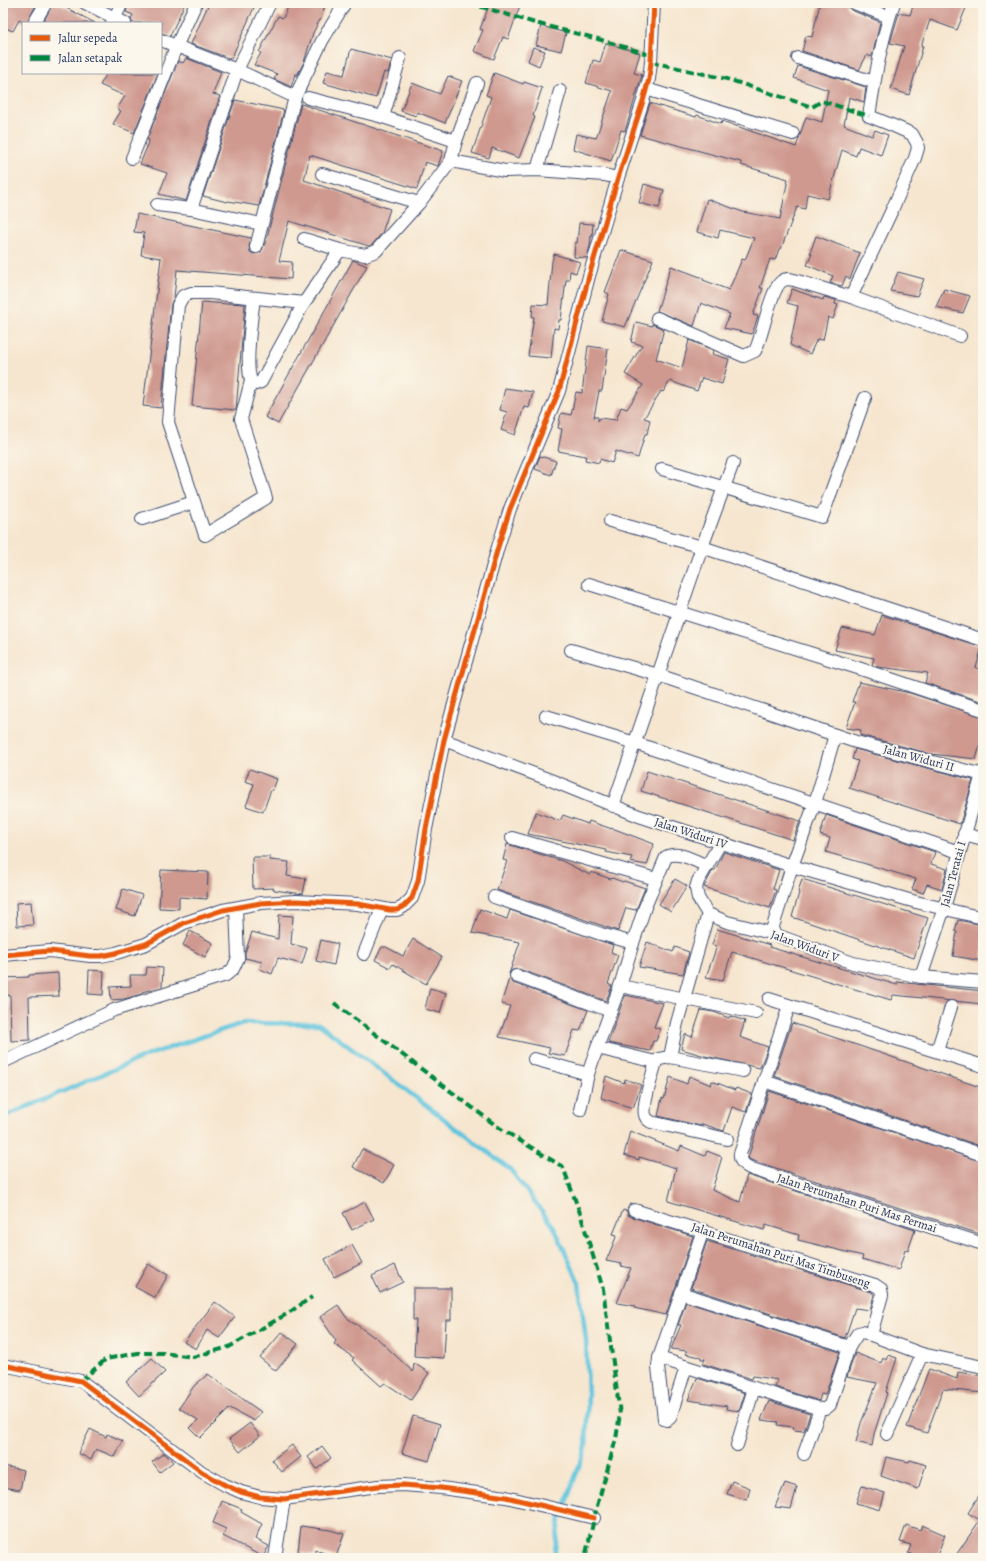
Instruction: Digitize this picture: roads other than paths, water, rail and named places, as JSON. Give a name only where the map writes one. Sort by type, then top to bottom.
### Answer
[{"type":"street","points":[[35,22],[46,3]]},
{"type":"street","points":[[85,3],[117,21],[122,3]]},
{"type":"street","points":[[132,158],[176,47],[196,3]]},
{"type":"street","points":[[191,209],[237,70],[270,3]]},
{"type":"street","points":[[256,248],[295,97],[322,41],[345,3]]},
{"type":"street","points":[[3,955],[50,951],[90,956],[101,956],[116,953],[146,944],[184,923],[223,910],[261,903],[296,901],[358,904],[382,910],[397,910],[408,904],[414,893],[444,740],[465,663],[510,509],[559,391],[589,276],[646,89],[651,62],[654,3]]},
{"type":"street","points":[[854,3],[889,17]]},
{"type":"street","points":[[851,297],[892,210],[918,148],[912,134],[869,116],[874,82],[889,17],[894,3]]},
{"type":"street","points":[[162,40],[237,70],[295,97]]},
{"type":"street","points":[[383,117],[400,58]]},
{"type":"street","points":[[798,58],[874,82]]},
{"type":"street","points":[[304,239],[340,250],[365,255],[376,251],[420,203],[452,161],[456,141],[477,83]]},
{"type":"street","points":[[646,89],[793,134]]},
{"type":"street","points":[[537,170],[560,91]]},
{"type":"street","points":[[308,98],[383,117],[456,141]]},
{"type":"street","points":[[452,161],[505,170],[537,170],[604,175],[618,178]]},
{"type":"street","points":[[322,174],[420,203]]},
{"type":"street","points":[[157,205],[191,209],[262,224]]},
{"type":"street","points":[[251,381],[256,384],[261,382],[304,303],[340,250]]},
{"type":"street","points":[[656,318],[744,356],[748,355],[755,351],[778,284],[782,280],[787,279],[851,297],[960,336]]},
{"type":"street","points":[[254,298],[249,355],[251,381],[241,419],[266,498],[205,535],[168,422],[178,305],[183,296],[191,293],[210,293],[304,303]]},
{"type":"street","points":[[662,469],[724,489],[822,517],[865,398]]},
{"type":"street","points":[[613,806],[702,547],[733,463]]},
{"type":"street","points":[[142,519],[194,502]]},
{"type":"street","points":[[610,521],[702,547],[983,640]]},
{"type":"street","points":[[589,584],[861,669],[983,710]]},
{"type":"street","name":"Jalan Widuri II","points":[[571,650],[658,675],[856,742],[983,773]]},
{"type":"street","points":[[546,716],[635,743],[960,852]]},
{"type":"street","points":[[771,933],[792,866],[815,803],[835,735]]},
{"type":"street","name":"Jalan Widuri IV","points":[[444,740],[553,781],[613,806],[792,866],[916,902],[983,918]]},
{"type":"street","name":"Jalan Teratai I","points":[[921,977],[944,908],[964,834],[983,773]]},
{"type":"street","points":[[964,834],[983,839]]},
{"type":"street","points":[[512,838],[656,879]]},
{"type":"street","points":[[670,1056],[677,1023],[708,914],[698,898],[696,888],[698,880],[721,842]]},
{"type":"street","points":[[580,1110],[588,1074],[620,986],[633,943],[656,879],[666,857],[670,854],[678,854],[707,866]]},
{"type":"street","points":[[494,897],[600,934],[633,943]]},
{"type":"street","points":[[3,1062],[114,1010],[226,975],[233,969],[238,958],[236,908]]},
{"type":"street","points":[[364,954],[382,910]]},
{"type":"street","name":"Jalan Widuri V","points":[[708,914],[728,922],[771,933],[853,963],[921,977],[983,982]]},
{"type":"street","points":[[516,976],[611,1011]]},
{"type":"street","points":[[620,986],[684,997],[756,1013]]},
{"type":"street","points":[[769,999],[983,1066]]},
{"type":"street","points":[[789,1006],[764,1081],[983,1155]]},
{"type":"street","points":[[937,1051],[951,1007]]},
{"type":"street","points":[[597,1048],[656,1062]]},
{"type":"street","points":[[727,1139],[651,1122],[646,1119],[644,1109],[656,1062],[659,1059],[670,1056],[743,1071]]},
{"type":"street","points":[[534,1059],[588,1074]]},
{"type":"street","name":"Jalan Perumahan Puri Mas Permai","points":[[764,1081],[740,1154],[740,1159],[744,1164],[752,1169],[983,1244]]},
{"type":"street","name":"Jalan Perumahan Puri Mas Timbuseng","points":[[634,1210],[703,1230],[875,1285],[881,1289],[882,1295],[871,1335]]},
{"type":"street","points":[[686,1367],[670,1418],[667,1420],[664,1419],[658,1367],[659,1358],[703,1230]]},
{"type":"street","points":[[681,1293],[849,1348]]},
{"type":"street","points":[[659,1358],[820,1409],[825,1409],[830,1405],[849,1348],[858,1333],[862,1332],[922,1354],[983,1367]]},
{"type":"street","points":[[886,1434],[922,1354]]},
{"type":"street","points":[[3,1365],[81,1381],[202,1472],[241,1492],[260,1497],[284,1499],[378,1486],[403,1485],[441,1488],[506,1497],[591,1517]]},
{"type":"street","points":[[736,1445],[754,1388]]},
{"type":"street","points":[[804,1454],[820,1409]]},
{"type":"street","points":[[275,1558],[284,1499]]},
{"type":"waterway","points":[[3,1117],[148,1055],[243,1023],[319,1024],[510,1169],[554,1227],[579,1283],[586,1340],[588,1395],[586,1447],[559,1522],[554,1558]]}]
